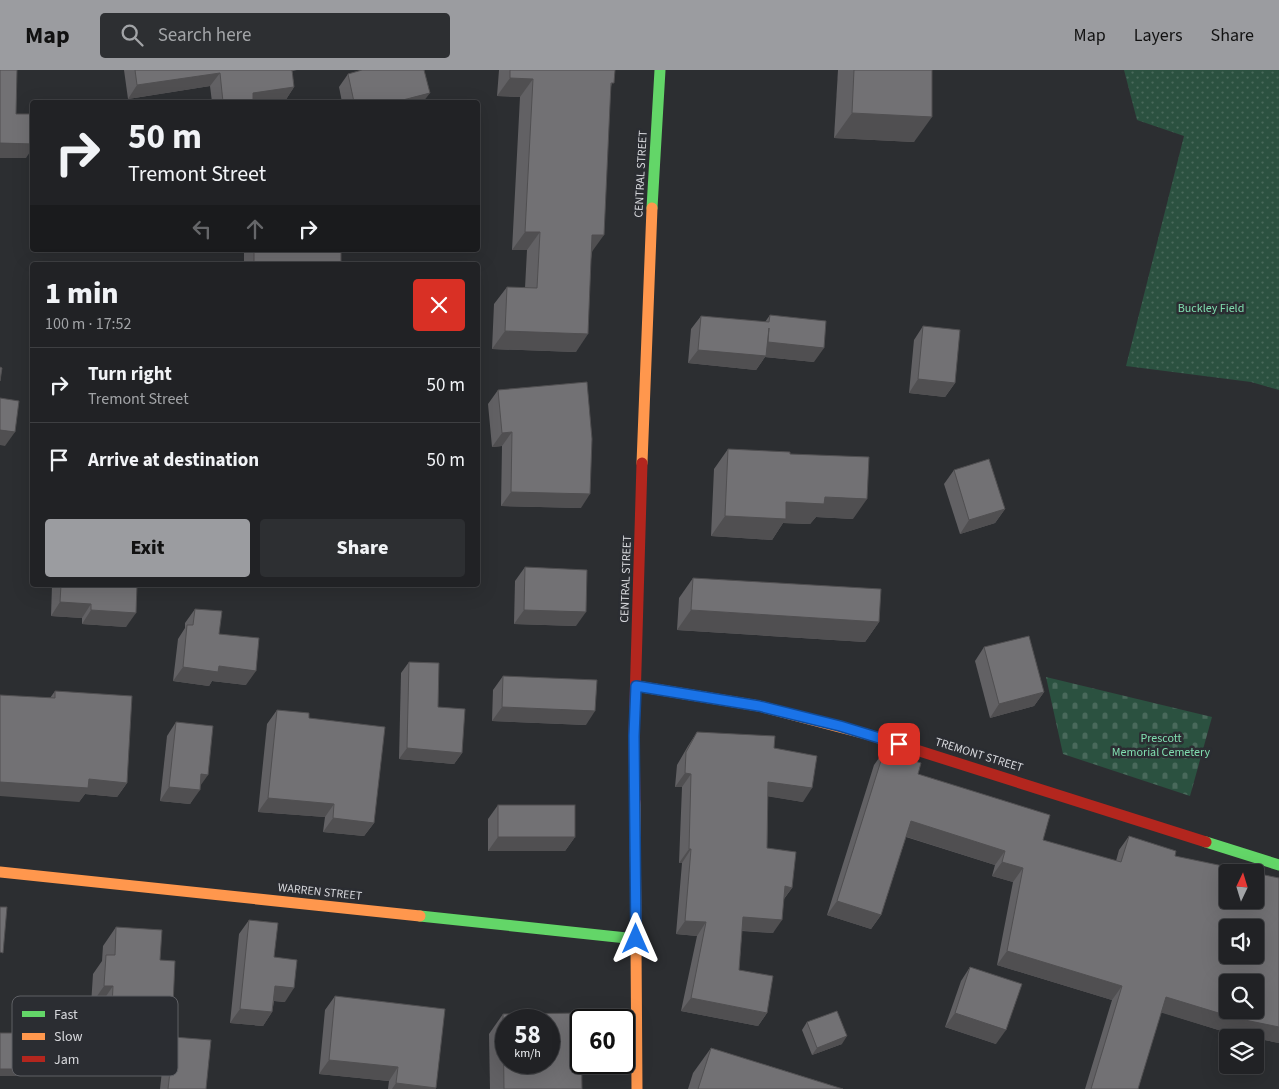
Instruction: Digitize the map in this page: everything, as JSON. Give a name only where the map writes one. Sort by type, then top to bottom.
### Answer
[{"type":"street","name":"CENTRAL STREET","points":[[637,1089],[634,736],[647,305],[660,70]]},
{"type":"street","name":"TREMONT STREET","points":[[636,686],[759,706],[840,726],[1279,865]]},
{"type":"street","name":"WARREN STREET","points":[[0,872],[636,939]]},
{"type":"green space","name":"Buckley Field","points":[[1124,70],[1279,70],[1279,390],[1251,382],[1126,366],[1184,136],[1137,120]]},
{"type":"green space","name":"Prescott Memorial Cemetery","points":[[1046,677],[1212,717],[1190,796],[1063,754]]},
{"type":"building","points":[[0,70],[17,70],[16,114],[30,114],[30,144],[0,143]]},
{"type":"building","points":[[135,70],[292,70],[294,87],[253,93],[253,100],[223,100],[220,73],[137,85]]},
{"type":"building","points":[[362,70],[424,70],[430,93],[403,100],[354,100],[348,74]]},
{"type":"building","points":[[510,70],[615,70],[614,83],[611,83],[604,235],[592,235],[588,334],[505,331],[507,287],[537,288],[540,232],[525,232],[533,79],[510,78]]},
{"type":"building","points":[[854,70],[932,70],[932,117],[852,113]]},
{"type":"building","points":[[254,252],[341,252],[341,262],[254,262]]},
{"type":"building","points":[[770,315],[826,321],[824,348],[768,342],[769,328],[766,356],[698,350],[701,316],[769,322]]},
{"type":"building","points":[[923,326],[960,330],[955,383],[918,379]]},
{"type":"building","points":[[587,382],[592,439],[590,494],[511,492],[512,432],[502,433],[498,390]]},
{"type":"building","points":[[0,398],[19,401],[15,432],[0,430]]},
{"type":"building","points":[[728,449],[869,457],[867,499],[825,497],[824,504],[786,502],[786,519],[725,516]]},
{"type":"building","points":[[989,459],[1005,509],[969,520],[954,470]]},
{"type":"building","points":[[525,567],[587,570],[586,612],[524,610]]},
{"type":"building","points":[[693,578],[881,589],[879,622],[691,610]]},
{"type":"building","points":[[61,587],[137,587],[136,613],[91,610],[91,604],[60,602]]},
{"type":"building","points":[[195,609],[222,611],[219,634],[259,638],[256,671],[219,666],[218,672],[183,667],[187,625],[193,625]]},
{"type":"building","points":[[1029,636],[1044,692],[999,704],[984,647]]},
{"type":"building","points":[[409,662],[439,663],[438,707],[465,709],[462,753],[407,748]]},
{"type":"building","points":[[503,676],[597,680],[595,711],[502,707]]},
{"type":"building","points":[[55,691],[132,696],[127,783],[89,779],[88,788],[0,782],[0,695],[55,698]]},
{"type":"building","points":[[277,710],[309,713],[309,718],[385,727],[374,823],[333,818],[334,804],[268,798]]},
{"type":"building","points":[[176,722],[213,726],[208,775],[201,774],[200,790],[169,787]]},
{"type":"building","points":[[697,732],[775,736],[774,748],[817,756],[812,788],[768,782],[767,848],[796,852],[792,888],[785,886],[782,920],[743,917],[739,970],[773,976],[767,1013],[691,998],[706,922],[685,921],[691,849],[689,849],[691,774],[685,773],[686,752]]},
{"type":"building","points":[[884,751],[921,763],[918,774],[1050,815],[1043,840],[1121,862],[1129,836],[1176,851],[1175,856],[1219,865],[1219,909],[1264,909],[1264,875],[1279,878],[1279,1027],[1240,1019],[1264,1019],[1264,974],[1219,974],[1219,1013],[1166,997],[1138,1089],[1091,1089],[1122,986],[1007,951],[1023,868],[1002,862],[1005,851],[911,821],[881,915],[837,901]]},
{"type":"building","points":[[498,805],[575,805],[575,837],[498,837]]},
{"type":"building","points":[[0,907],[7,907],[3,953],[0,952]]},
{"type":"building","points":[[249,920],[278,923],[274,957],[297,960],[294,988],[275,986],[272,1012],[240,1009]]},
{"type":"building","points":[[116,927],[162,930],[160,960],[175,961],[173,996],[113,996],[113,986],[104,986],[106,955],[115,955]]},
{"type":"building","points":[[970,967],[1022,984],[1006,1030],[955,1013]]},
{"type":"building","points":[[335,996],[445,1009],[436,1088],[396,1083],[398,1067],[329,1060]]},
{"type":"building","points":[[837,1011],[847,1036],[817,1048],[807,1022]]},
{"type":"building","points":[[560,1013],[570,1013],[570,1074],[582,1074],[582,1089],[504,1089],[504,1074],[560,1074]]},
{"type":"building","points":[[0,1033],[12,1033],[12,1069],[0,1069]]},
{"type":"building","points":[[178,1037],[211,1040],[206,1089],[168,1089],[170,1076],[178,1076]]},
{"type":"building","points":[[711,1048],[843,1089],[698,1089]]},
{"type":"traffic: fast","points":[[652,208],[660,70]]},
{"type":"traffic: fast","points":[[1206,842],[1279,865]]},
{"type":"traffic: fast","points":[[420,916],[636,939]]},
{"type":"traffic: slow","points":[[642,463],[652,208]]},
{"type":"traffic: slow","points":[[636,686],[759,706],[866,734]]},
{"type":"traffic: slow","points":[[635,802],[637,1089]]},
{"type":"traffic: slow","points":[[0,872],[420,916]]},
{"type":"traffic: jam","points":[[635,802],[634,736],[642,463]]},
{"type":"traffic: jam","points":[[866,734],[1206,842]]},
{"type":"route","points":[[636,939],[634,736],[636,686],[714,697],[759,706],[840,726],[899,744]]}]
